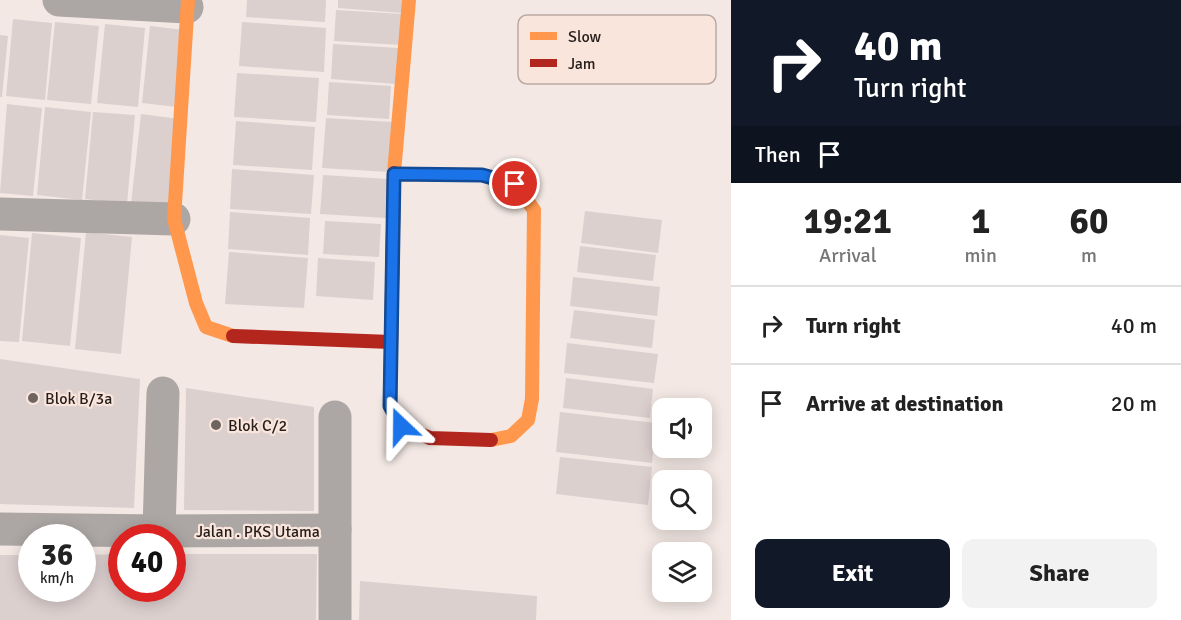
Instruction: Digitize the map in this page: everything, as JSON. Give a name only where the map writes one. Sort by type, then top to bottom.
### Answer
[{"type":"street","points":[[59,0],[188,3],[174,219],[196,303],[206,327],[229,336],[391,342]]},
{"type":"street","points":[[394,174],[482,175],[515,184],[534,210],[532,399],[528,420],[511,436],[493,440],[430,438],[401,426],[390,406],[394,174],[409,0]]},
{"type":"street","points":[[0,214],[174,219]]},
{"type":"street","points":[[159,524],[163,393]]},
{"type":"street","points":[[335,417],[335,620]]},
{"type":"street","name":"Jalan . PKS Utama","points":[[0,529],[108,530]]},
{"type":"street","name":"Jalan . PKS Utama","points":[[186,531],[335,530]]},
{"type":"building","points":[[247,0],[326,0],[325,22],[246,17]]},
{"type":"building","points":[[338,0],[403,0],[402,13],[338,8]]},
{"type":"building","points":[[336,10],[403,14],[401,45],[334,41]]},
{"type":"building","points":[[13,19],[52,23],[45,100],[6,96]]},
{"type":"building","points":[[55,22],[99,26],[91,104],[47,100]]},
{"type":"building","points":[[242,22],[326,28],[324,72],[239,66]]},
{"type":"building","points":[[105,24],[145,28],[138,107],[97,103]]},
{"type":"building","points":[[150,26],[185,30],[177,107],[142,103]]},
{"type":"building","points":[[0,35],[8,36],[2,97],[0,97]]},
{"type":"building","points":[[333,44],[399,48],[396,84],[331,79]]},
{"type":"building","points":[[237,73],[319,78],[316,122],[234,117]]},
{"type":"building","points":[[329,82],[391,86],[389,119],[327,115]]},
{"type":"building","points":[[7,104],[42,108],[33,196],[0,193]]},
{"type":"building","points":[[45,107],[91,112],[82,200],[37,195]]},
{"type":"building","points":[[93,112],[135,115],[127,204],[85,199]]},
{"type":"building","points":[[141,114],[180,119],[170,208],[131,204]]},
{"type":"building","points":[[326,118],[392,122],[389,172],[322,168]]},
{"type":"building","points":[[236,121],[315,127],[312,170],[233,165]]},
{"type":"building","points":[[232,169],[314,175],[311,214],[230,209]]},
{"type":"building","points":[[323,175],[388,179],[386,218],[320,214]]},
{"type":"building","points":[[585,211],[662,220],[658,253],[581,243]]},
{"type":"building","points":[[230,212],[310,218],[308,255],[228,249]]},
{"type":"building","points":[[325,221],[381,224],[379,257],[323,254]]},
{"type":"building","points":[[86,232],[132,237],[121,354],[75,349]]},
{"type":"building","points":[[32,233],[81,238],[70,346],[22,341]]},
{"type":"building","points":[[0,235],[29,238],[19,342],[0,341]]},
{"type":"building","points":[[580,246],[656,255],[653,281],[577,272]]},
{"type":"building","points":[[229,252],[308,258],[304,308],[225,304]]},
{"type":"building","points":[[318,258],[375,262],[373,300],[316,296]]},
{"type":"building","points":[[573,277],[660,287],[657,316],[570,306]]},
{"type":"building","points":[[574,310],[655,320],[652,348],[570,338]]},
{"type":"building","points":[[567,343],[658,354],[654,383],[564,373]]},
{"type":"building","points":[[0,359],[140,379],[134,508],[0,504]]},
{"type":"building","points":[[566,378],[653,389],[650,418],[563,408]]},
{"type":"building","points":[[186,388],[314,407],[314,511],[184,510]]},
{"type":"building","points":[[560,412],[652,423],[652,463],[556,452]]},
{"type":"building","points":[[560,457],[652,467],[648,505],[556,494]]},
{"type":"building","points":[[108,554],[108,602],[186,602],[186,554],[317,554],[316,620],[0,620],[0,555],[18,555],[18,602],[96,602],[96,555]]},
{"type":"building","points":[[360,581],[537,596],[536,620],[359,620]]},
{"type":"traffic: slow","points":[[188,0],[174,219],[196,303],[206,327],[233,336]]},
{"type":"traffic: slow","points":[[394,173],[409,0]]},
{"type":"traffic: slow","points":[[394,174],[482,175],[515,184],[534,210],[532,399],[528,420],[511,436],[491,440]]},
{"type":"traffic: jam","points":[[394,173],[390,406],[401,426],[430,438],[491,440]]},
{"type":"traffic: jam","points":[[233,336],[391,342]]},
{"type":"place","name":"Blok B/3a","points":[[33,398]]},
{"type":"place","name":"Blok C/2","points":[[216,425]]},
{"type":"route","points":[[401,426],[390,406],[394,174],[482,175],[515,184]]}]
